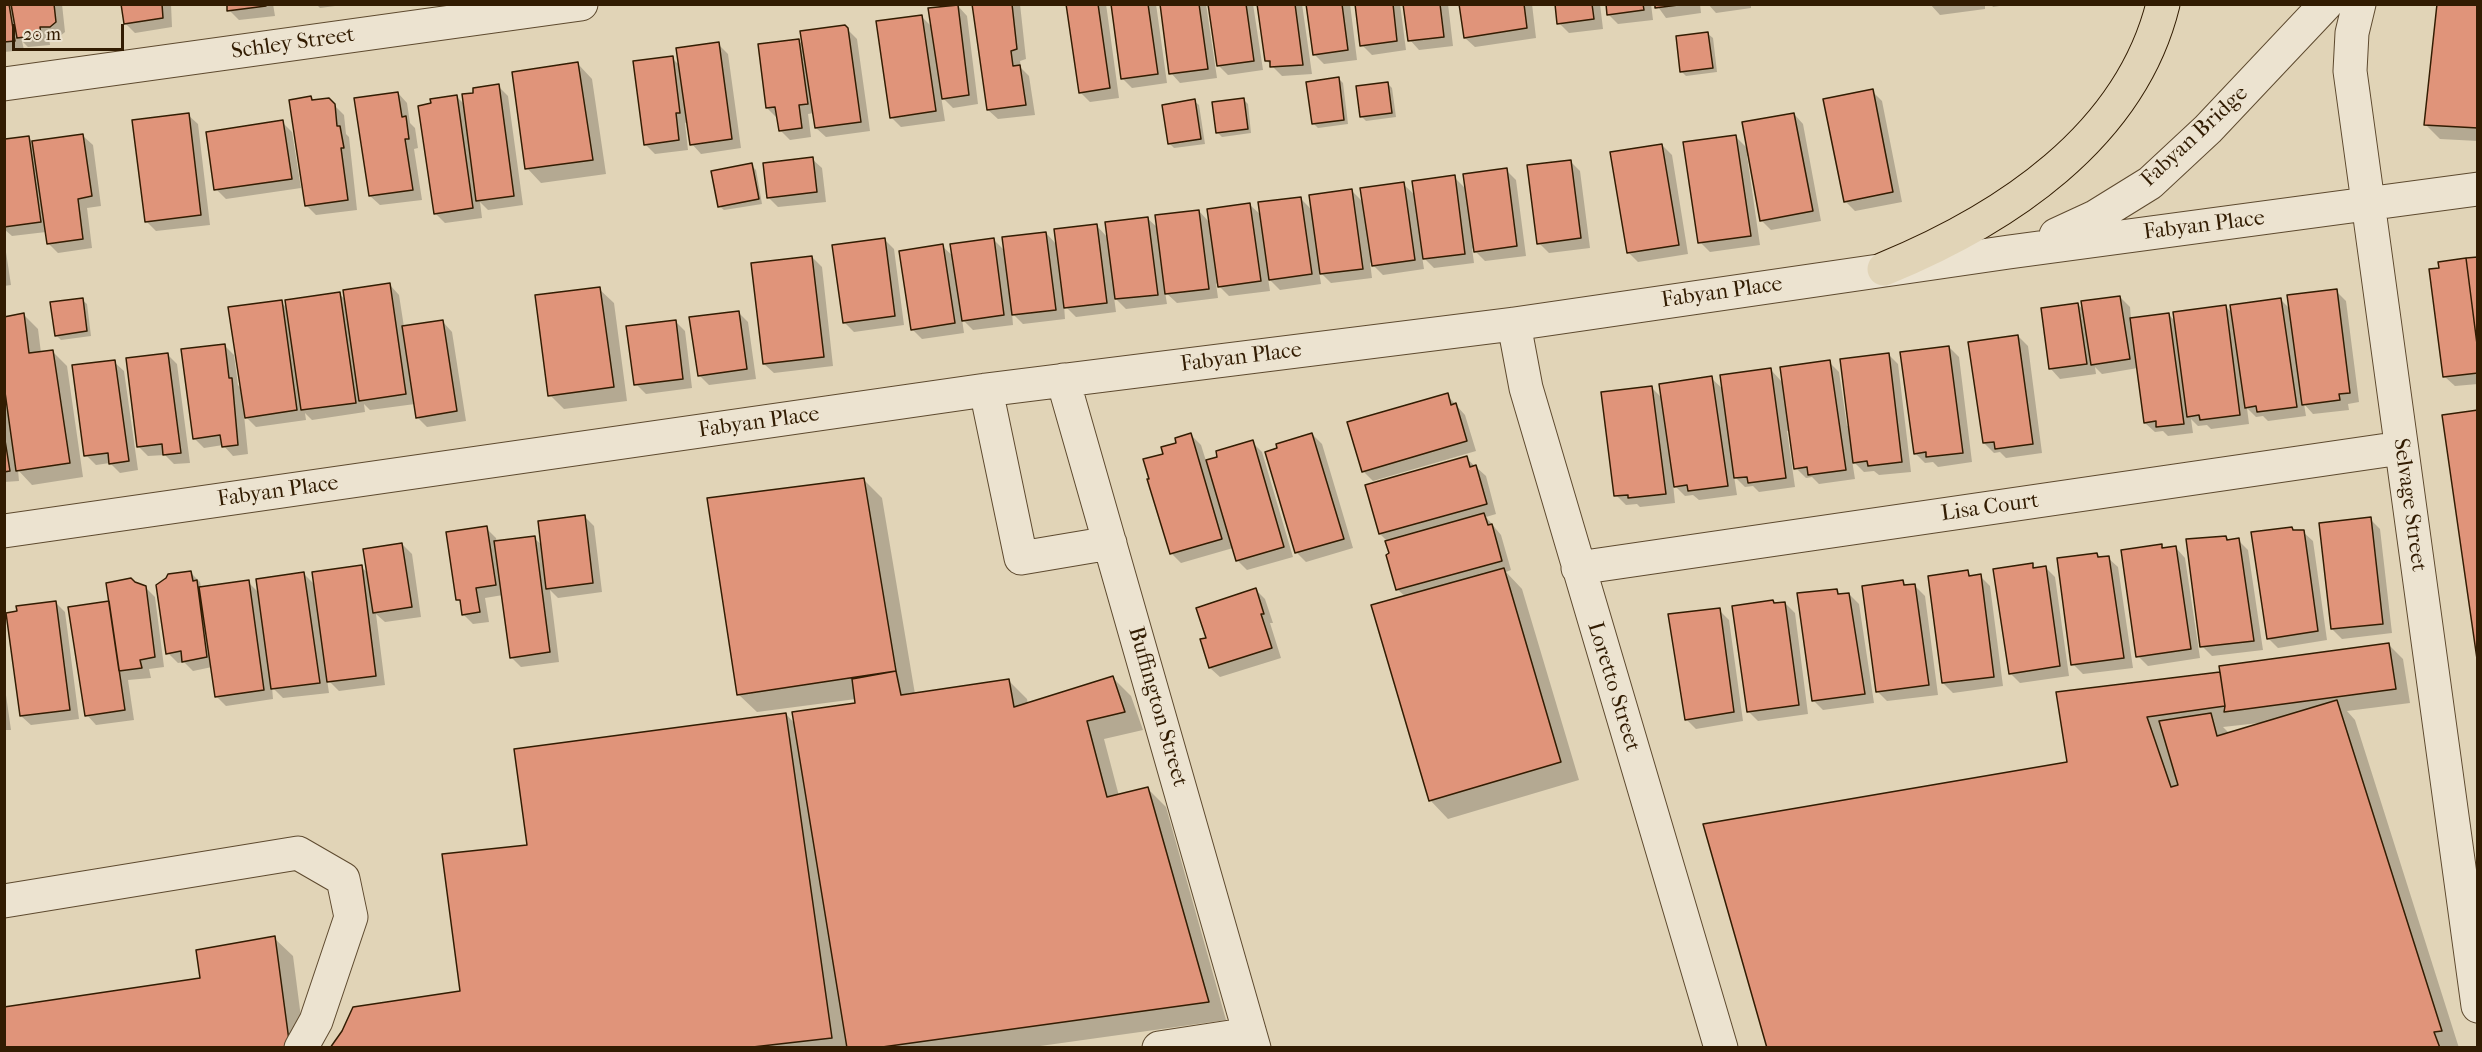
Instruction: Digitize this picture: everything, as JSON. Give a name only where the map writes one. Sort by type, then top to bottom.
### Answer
[{"type":"highway","points":[[1884,269],[1945,242],[1998,212],[2047,176],[2067,158],[2106,117],[2121,96],[2147,50],[2158,24],[2163,4]]},
{"type":"street","name":"Schley Street","points":[[4,84],[581,4]]},
{"type":"street","name":"Fabyan Bridge","points":[[2010,252],[2038,243],[2095,217],[2150,183],[2201,136],[2326,4]]},
{"type":"street","name":"Selvage Street","points":[[2359,4],[2352,33],[2350,71],[2478,1006]]},
{"type":"street","name":"Fabyan Place","points":[[4,531],[986,390],[1514,324],[1884,269],[2478,189]]},
{"type":"street","name":"Loretto Street","points":[[1514,324],[1526,388],[1721,1047]]},
{"type":"street","name":"Buffington Street","points":[[1063,380],[1252,1041]]},
{"type":"street","points":[[986,390],[1021,558],[1110,543]]},
{"type":"street","name":"Lisa Court","points":[[1578,567],[2401,448]]},
{"type":"street","points":[[4,901],[298,853],[343,879],[351,917],[316,1021],[301,1047]]},
{"type":"street","points":[[1159,1047],[1252,1041]]},
{"type":"building","points":[[4,4],[9,4],[15,41],[4,42]]},
{"type":"building","points":[[11,4],[54,4],[56,22],[50,27],[40,27],[41,35],[17,38]]},
{"type":"building","points":[[121,4],[162,4],[163,18],[124,24]]},
{"type":"building","points":[[227,4],[266,4],[266,6],[227,11]]},
{"type":"building","points":[[972,4],[1012,4],[1017,49],[1011,51],[1013,66],[1020,65],[1026,105],[987,110]]},
{"type":"building","points":[[1066,4],[1098,4],[1110,88],[1079,93]]},
{"type":"building","points":[[1111,4],[1148,4],[1158,74],[1121,79]]},
{"type":"building","points":[[1160,4],[1199,4],[1208,69],[1169,74]]},
{"type":"building","points":[[1208,4],[1246,4],[1254,61],[1217,66]]},
{"type":"building","points":[[1257,4],[1295,4],[1303,65],[1270,67],[1270,61],[1265,61]]},
{"type":"building","points":[[1306,4],[1342,4],[1348,50],[1313,55]]},
{"type":"building","points":[[1355,4],[1393,4],[1397,41],[1360,46]]},
{"type":"building","points":[[1403,4],[1440,4],[1444,37],[1408,41]]},
{"type":"building","points":[[1459,4],[1524,4],[1527,28],[1464,38]]},
{"type":"building","points":[[1555,4],[1592,4],[1594,19],[1557,24]]},
{"type":"building","points":[[1606,4],[1643,4],[1644,10],[1607,15]]},
{"type":"building","points":[[1655,4],[1686,4],[1655,8]]},
{"type":"building","points":[[2437,4],[2478,4],[2478,128],[2424,125]]},
{"type":"building","points":[[958,5],[969,95],[942,99],[928,8]]},
{"type":"building","points":[[922,15],[936,111],[890,118],[876,21]]},
{"type":"building","points":[[845,25],[848,28],[861,122],[815,128],[800,31]]},
{"type":"building","points":[[1708,32],[1713,68],[1680,72],[1676,36]]},
{"type":"building","points":[[799,39],[808,104],[799,105],[802,128],[779,131],[775,107],[766,108],[758,44]]},
{"type":"building","points":[[719,42],[732,139],[690,145],[676,48]]},
{"type":"building","points":[[673,56],[680,113],[676,113],[679,140],[644,145],[633,61]]},
{"type":"building","points":[[578,62],[593,160],[525,169],[512,72]]},
{"type":"building","points":[[1339,77],[1344,120],[1312,124],[1306,82]]},
{"type":"building","points":[[1388,82],[1392,113],[1360,117],[1356,86]]},
{"type":"building","points":[[499,84],[514,196],[476,201],[462,94],[473,93],[473,88]]},
{"type":"building","points":[[1873,89],[1893,192],[1844,202],[1823,99]]},
{"type":"building","points":[[398,92],[402,117],[406,116],[409,139],[405,139],[413,190],[369,196],[354,98]]},
{"type":"building","points":[[457,95],[473,208],[434,214],[418,106],[431,103],[430,99]]},
{"type":"building","points":[[311,96],[312,100],[329,98],[335,104],[337,126],[340,126],[344,148],[341,148],[348,200],[305,206],[289,100]]},
{"type":"building","points":[[1244,98],[1248,129],[1216,133],[1212,102]]},
{"type":"building","points":[[1195,99],[1201,139],[1168,144],[1162,105]]},
{"type":"building","points":[[189,113],[201,215],[145,222],[132,120]]},
{"type":"building","points":[[1794,113],[1813,211],[1760,221],[1742,122]]},
{"type":"building","points":[[283,120],[292,179],[214,190],[206,132]]},
{"type":"building","points":[[83,134],[92,196],[78,199],[83,239],[47,244],[32,141]]},
{"type":"building","points":[[1736,135],[1751,236],[1698,243],[1683,142]]},
{"type":"building","points":[[29,136],[41,222],[4,227],[5,139]]},
{"type":"building","points":[[1662,144],[1679,245],[1627,253],[1610,152]]},
{"type":"building","points":[[813,157],[817,192],[767,198],[763,163]]},
{"type":"building","points":[[1571,160],[1581,238],[1537,244],[1527,165]]},
{"type":"building","points":[[752,163],[759,199],[718,207],[711,171]]},
{"type":"building","points":[[1507,168],[1517,246],[1474,252],[1463,174]]},
{"type":"building","points":[[1455,175],[1465,254],[1423,259],[1412,181]]},
{"type":"building","points":[[1404,182],[1415,260],[1372,266],[1360,188]]},
{"type":"building","points":[[1352,189],[1363,269],[1320,274],[1309,195]]},
{"type":"building","points":[[1301,197],[1312,274],[1269,280],[1258,202]]},
{"type":"building","points":[[1250,203],[1261,281],[1218,287],[1207,209]]},
{"type":"building","points":[[1199,210],[1209,289],[1165,294],[1155,215]]},
{"type":"building","points":[[1148,217],[1158,295],[1115,299],[1105,222]]},
{"type":"building","points":[[1097,224],[1107,303],[1064,308],[1054,229]]},
{"type":"building","points":[[1046,232],[1056,310],[1012,315],[1002,237]]},
{"type":"building","points":[[885,238],[895,316],[843,323],[832,245]]},
{"type":"building","points":[[994,238],[1004,315],[962,321],[950,244]]},
{"type":"building","points":[[943,244],[955,323],[911,330],[899,251]]},
{"type":"building","points":[[812,256],[824,357],[763,364],[751,263]]},
{"type":"building","points":[[2478,257],[2478,352],[2466,258]]},
{"type":"building","points":[[2466,258],[2478,352],[2478,373],[2443,377],[2429,269],[2439,268],[2438,262]]},
{"type":"building","points":[[390,283],[406,394],[359,401],[343,290]]},
{"type":"building","points":[[600,287],[614,387],[548,396],[535,295]]},
{"type":"building","points":[[2337,289],[2350,393],[2339,394],[2340,400],[2302,405],[2287,295]]},
{"type":"building","points":[[340,292],[356,403],[301,410],[285,300]]},
{"type":"building","points":[[2120,296],[2130,359],[2091,365],[2081,301]]},
{"type":"building","points":[[83,298],[87,331],[55,336],[50,302]]},
{"type":"building","points":[[2281,298],[2297,407],[2257,412],[2256,406],[2245,408],[2230,305]]},
{"type":"building","points":[[282,300],[297,410],[245,418],[228,307]]},
{"type":"building","points":[[2078,303],[2087,364],[2049,369],[2041,308]]},
{"type":"building","points":[[2226,305],[2240,415],[2200,420],[2199,415],[2187,417],[2173,312]]},
{"type":"building","points":[[739,311],[747,369],[698,376],[689,317]]},
{"type":"building","points":[[24,313],[29,353],[53,350],[70,463],[16,471],[4,385],[4,317]]},
{"type":"building","points":[[2169,313],[2184,424],[2156,427],[2156,421],[2144,423],[2130,318]]},
{"type":"building","points":[[443,320],[457,411],[416,418],[402,326]]},
{"type":"building","points":[[676,320],[683,379],[634,385],[626,326]]},
{"type":"building","points":[[2018,335],[2033,444],[1995,449],[1994,442],[1983,443],[1968,342]]},
{"type":"building","points":[[225,344],[229,378],[232,378],[238,445],[222,447],[220,435],[193,439],[181,349]]},
{"type":"building","points":[[1949,346],[1963,453],[1926,457],[1926,452],[1914,454],[1900,352]]},
{"type":"building","points":[[168,353],[181,453],[163,455],[162,444],[137,447],[126,358]]},
{"type":"building","points":[[1889,353],[1902,462],[1868,466],[1867,461],[1853,463],[1840,359]]},
{"type":"building","points":[[115,360],[129,461],[109,464],[108,453],[84,456],[72,365]]},
{"type":"building","points":[[1830,360],[1846,470],[1808,475],[1807,467],[1794,469],[1780,367]]},
{"type":"building","points":[[1771,368],[1786,478],[1748,483],[1747,477],[1734,478],[1720,375]]},
{"type":"building","points":[[1712,376],[1728,486],[1688,491],[1687,485],[1674,487],[1659,384]]},
{"type":"building","points":[[1652,386],[1666,494],[1628,498],[1628,495],[1614,496],[1601,392]]},
{"type":"building","points":[[1448,393],[1451,405],[1456,403],[1467,441],[1362,472],[1347,422]]},
{"type":"building","points":[[2478,410],[2478,666],[2442,415]]},
{"type":"building","points":[[1191,433],[1222,539],[1170,554],[1143,459],[1163,454],[1161,447],[1176,443],[1175,438]]},
{"type":"building","points":[[1312,433],[1344,539],[1295,553],[1265,452],[1277,448],[1276,444]]},
{"type":"building","points":[[4,434],[10,471],[4,472]]},
{"type":"building","points":[[1253,440],[1284,547],[1236,561],[1206,460],[1217,457],[1216,451]]},
{"type":"building","points":[[1467,456],[1470,467],[1476,465],[1487,504],[1379,534],[1365,485]]},
{"type":"building","points":[[864,478],[896,671],[737,695],[707,498]]},
{"type":"building","points":[[1484,513],[1488,525],[1492,524],[1502,561],[1396,590],[1386,555],[1389,553],[1385,541]]},
{"type":"building","points":[[585,515],[593,583],[546,589],[538,521]]},
{"type":"building","points":[[2371,517],[2383,624],[2331,629],[2319,523]]},
{"type":"building","points":[[487,526],[496,585],[476,588],[480,612],[462,615],[460,600],[456,600],[446,532]]},
{"type":"building","points":[[2292,527],[2293,530],[2304,530],[2318,631],[2267,639],[2251,532]]},
{"type":"building","points":[[535,536],[550,652],[510,658],[494,541]]},
{"type":"building","points":[[2226,536],[2227,540],[2239,538],[2254,641],[2200,647],[2186,539]]},
{"type":"building","points":[[402,543],[412,607],[373,613],[363,549]]},
{"type":"building","points":[[2162,544],[2162,548],[2176,546],[2191,649],[2136,657],[2121,550]]},
{"type":"building","points":[[2097,553],[2098,557],[2109,556],[2124,658],[2071,665],[2057,558]]},
{"type":"building","points":[[2033,563],[2033,568],[2046,566],[2060,666],[2009,674],[1993,569]]},
{"type":"building","points":[[362,565],[376,676],[327,682],[312,572]]},
{"type":"building","points":[[1504,568],[1561,762],[1429,801],[1371,605]]},
{"type":"building","points":[[1968,570],[1969,576],[1981,574],[1994,677],[1942,683],[1928,576]]},
{"type":"building","points":[[191,571],[193,581],[197,580],[207,657],[182,662],[181,651],[166,654],[156,585],[168,574]]},
{"type":"building","points":[[304,572],[320,683],[271,689],[256,579]]},
{"type":"building","points":[[131,578],[146,586],[155,657],[140,660],[142,668],[119,671],[106,583]]},
{"type":"building","points":[[249,580],[264,690],[215,697],[199,587]]},
{"type":"building","points":[[1903,580],[1904,585],[1915,584],[1929,685],[1876,692],[1862,586]]},
{"type":"building","points":[[1256,588],[1264,614],[1261,614],[1272,648],[1209,668],[1200,639],[1206,638],[1196,608]]},
{"type":"building","points":[[1837,589],[1838,594],[1849,593],[1865,694],[1812,701],[1797,593]]},
{"type":"building","points":[[1773,600],[1774,603],[1785,602],[1799,705],[1747,712],[1732,606]]},
{"type":"building","points":[[56,601],[70,710],[20,716],[6,613],[17,611],[16,606]]},
{"type":"building","points":[[109,601],[125,710],[85,716],[68,607]]},
{"type":"building","points":[[1720,608],[1734,712],[1685,720],[1668,614]]},
{"type":"building","points":[[2389,643],[2396,689],[2224,712],[2219,666]]},
{"type":"building","points":[[896,671],[901,695],[1009,679],[1014,707],[1113,676],[1125,712],[1087,721],[1107,797],[1148,787],[1209,1002],[875,1048],[847,1048],[792,712],[855,703],[852,679]]},
{"type":"building","points":[[2220,672],[2225,706],[2147,717],[2171,787],[2178,785],[2159,721],[2211,713],[2217,736],[2337,700],[2442,1031],[2434,1032],[2440,1048],[1767,1048],[1703,824],[2067,762],[2056,692]]},
{"type":"building","points":[[786,713],[832,1038],[744,1048],[330,1048],[342,1031],[353,1007],[460,991],[442,854],[527,845],[514,749]]},
{"type":"building","points":[[275,936],[290,1048],[4,1048],[4,1007],[200,978],[196,950]]}]
